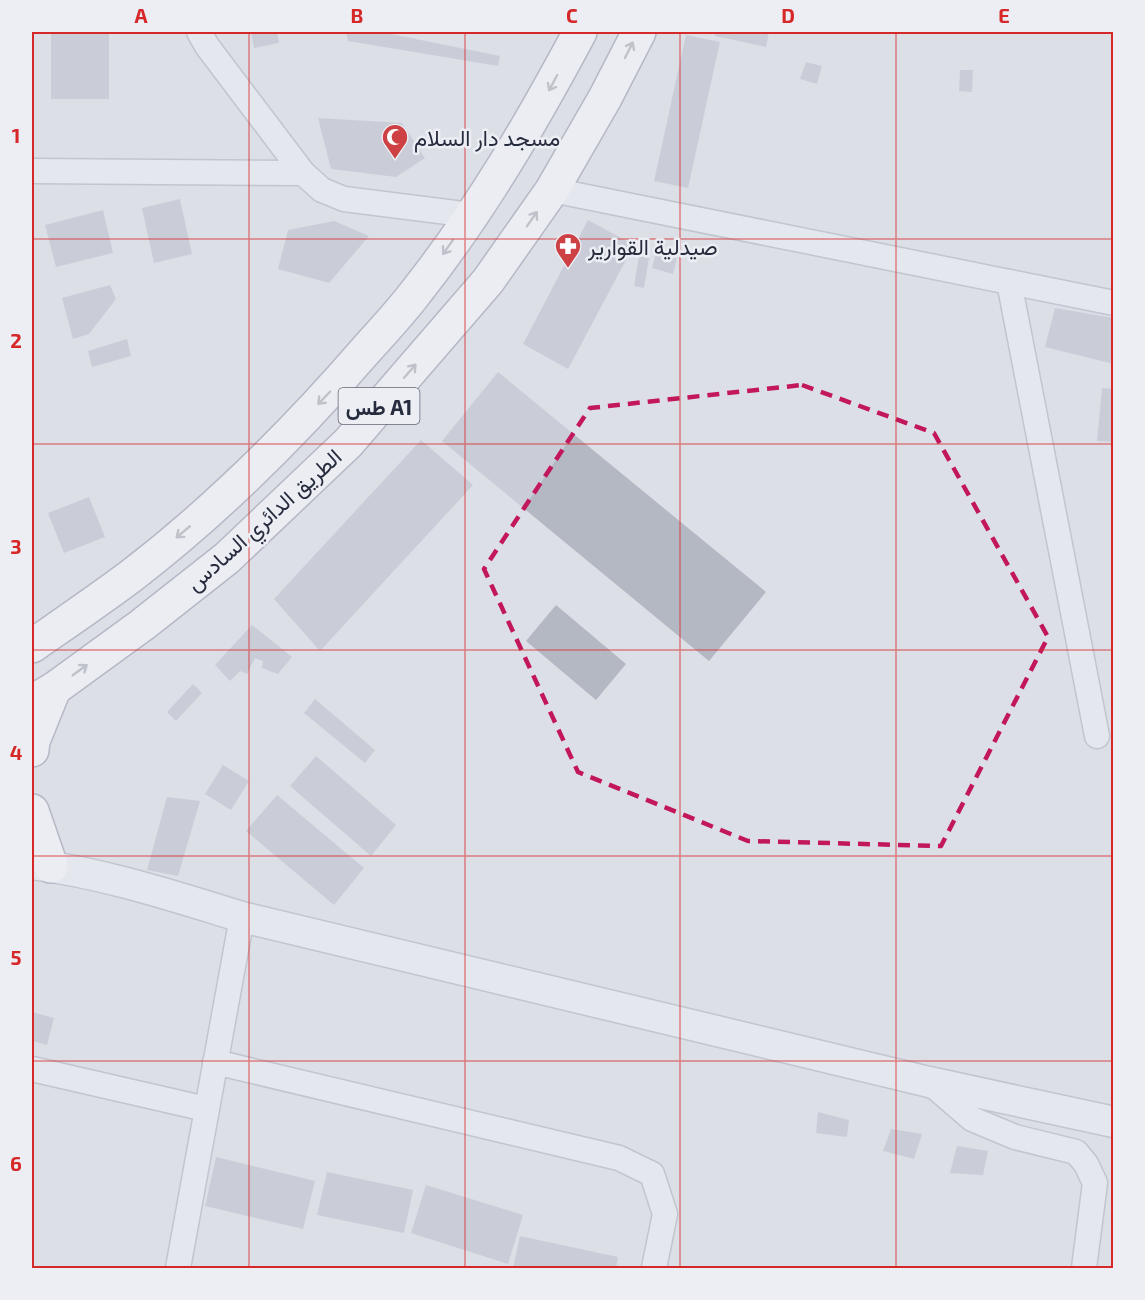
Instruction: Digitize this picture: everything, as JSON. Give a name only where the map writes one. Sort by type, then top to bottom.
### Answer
[{"type":"highway","name":"الطريق الدائري السادس","points":[[32,646],[133,574],[218,502],[273,451],[329,392],[416,292],[471,215],[509,159],[580,32]]},
{"type":"highway","name":"الطريق الدائري السادس","points":[[43,696],[142,625],[227,558],[348,443],[488,281],[552,190],[605,98],[639,32]]},
{"type":"highway","points":[[32,750],[43,696]]},
{"type":"highway","points":[[32,811],[41,865]]},
{"type":"street","points":[[199,32],[207,46],[303,173],[322,190],[344,199],[471,215]]},
{"type":"street","points":[[32,171],[303,173]]},
{"type":"street","points":[[552,190],[1113,303]]},
{"type":"street","points":[[1009,282],[1097,736]]},
{"type":"street","points":[[41,865],[142,887],[242,917],[929,1082],[1113,1122]]},
{"type":"street","points":[[178,1269],[242,917]]},
{"type":"street","points":[[215,1062],[619,1158],[652,1174],[665,1214],[654,1269]]},
{"type":"street","points":[[32,1070],[206,1109]]},
{"type":"street","points":[[929,1082],[972,1119],[1015,1137],[1077,1152],[1095,1183],[1084,1269]]},
{"type":"highlighted area","points":[[802,385],[934,433],[1048,637],[941,846],[748,841],[578,772],[484,569],[590,408]]},
{"type":"building","points":[[51,32],[109,32],[109,99],[51,99]]},
{"type":"building","points":[[251,32],[277,32],[279,43],[254,48]]},
{"type":"building","points":[[346,32],[381,32],[500,56],[498,66],[348,41]]},
{"type":"building","points":[[716,32],[769,32],[766,47],[715,36]]},
{"type":"building","points":[[686,35],[720,42],[688,188],[654,181]]},
{"type":"building","points":[[806,62],[822,66],[817,84],[800,79]]},
{"type":"building","points":[[960,70],[973,70],[972,92],[959,91]]},
{"type":"building","points":[[318,118],[402,123],[425,158],[396,177],[331,169]]},
{"type":"building","points":[[180,199],[192,254],[154,263],[142,208]]},
{"type":"building","points":[[103,210],[113,253],[56,267],[45,225]]},
{"type":"building","points":[[588,220],[634,245],[568,369],[523,344]]},
{"type":"building","points":[[334,221],[369,236],[329,283],[278,269],[288,230]]},
{"type":"building","points":[[656,252],[677,258],[673,274],[652,268]]},
{"type":"building","points":[[639,256],[649,258],[644,288],[634,286]]},
{"type":"building","points":[[110,285],[116,299],[89,334],[73,339],[62,298]]},
{"type":"building","points":[[1055,308],[1114,318],[1114,364],[1045,347]]},
{"type":"building","points":[[127,339],[131,356],[92,367],[88,351]]},
{"type":"building","points":[[498,372],[766,592],[709,661],[442,441]]},
{"type":"building","points":[[1102,388],[1114,389],[1114,442],[1097,441]]},
{"type":"building","points":[[421,440],[473,485],[320,651],[274,599]]},
{"type":"building","points":[[89,497],[105,537],[64,553],[48,513]]},
{"type":"building","points":[[556,605],[626,664],[596,700],[526,641]]},
{"type":"building","points":[[252,625],[292,657],[278,674],[262,668],[263,661],[255,658],[247,674],[240,671],[230,681],[215,665]]},
{"type":"building","points":[[193,684],[202,693],[176,721],[167,712]]},
{"type":"building","points":[[315,699],[375,750],[365,763],[304,713]]},
{"type":"building","points":[[316,756],[396,825],[371,856],[290,786]]},
{"type":"building","points":[[223,765],[249,781],[231,810],[205,794]]},
{"type":"building","points":[[277,795],[364,868],[334,905],[246,831]]},
{"type":"building","points":[[167,797],[200,801],[178,876],[147,870]]},
{"type":"building","points":[[32,1012],[54,1018],[47,1045],[32,1041]]},
{"type":"building","points":[[818,1112],[849,1120],[847,1137],[816,1133]]},
{"type":"building","points":[[891,1129],[922,1134],[914,1159],[883,1151]]},
{"type":"building","points":[[957,1146],[988,1151],[983,1175],[950,1173]]},
{"type":"building","points":[[216,1157],[315,1181],[303,1229],[205,1206]]},
{"type":"building","points":[[327,1172],[413,1190],[404,1233],[317,1215]]},
{"type":"building","points":[[426,1185],[523,1215],[508,1264],[411,1233]]},
{"type":"building","points":[[520,1236],[618,1257],[616,1268],[513,1268]]},
{"type":"place","name":"مسجد دار السلام","points":[[395,160]]},
{"type":"place","name":"صيدلية القوارير","points":[[568,269]]}]
